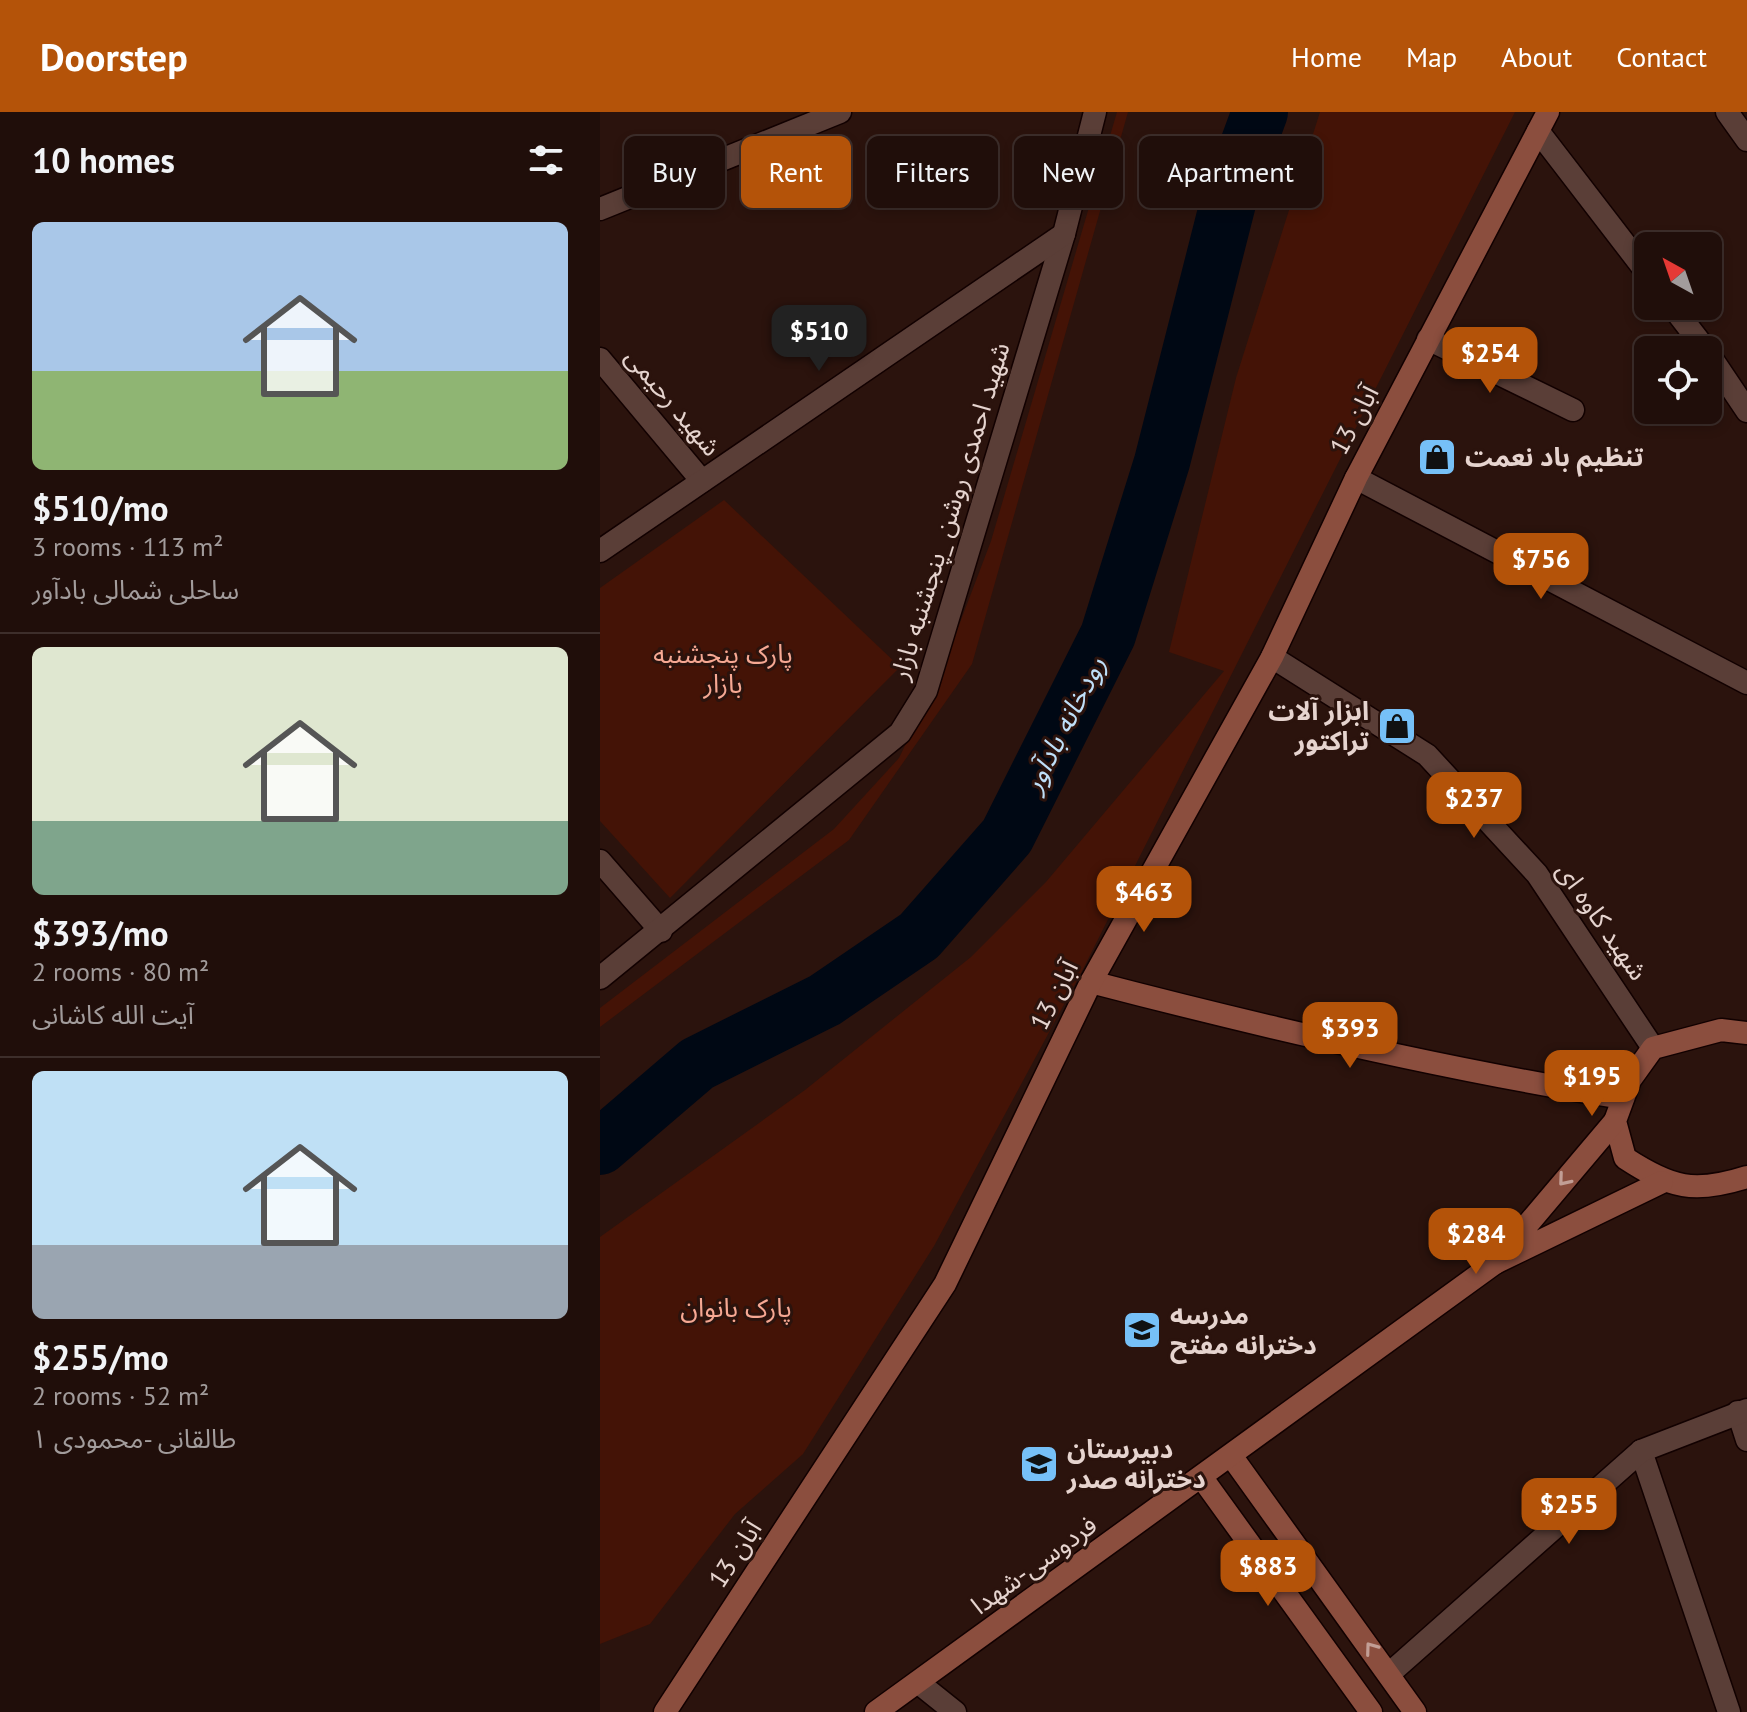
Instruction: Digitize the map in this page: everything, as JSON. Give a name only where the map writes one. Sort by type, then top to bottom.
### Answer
[{"type":"main road","name":"13 آبان","points":[[665,1712],[945,1284],[1091,982],[1272,657],[1356,478],[1543,121]]},
{"type":"main road","points":[[1091,982],[1292,1034],[1503,1079],[1623,1098]]},
{"type":"main road","points":[[1495,1263],[1615,1121],[1630,1080],[1653,1048],[1721,1030],[1747,1033]]},
{"type":"main road","points":[[1615,1121],[1625,1158],[1662,1182],[1713,1188],[1747,1177]]},
{"type":"main road","points":[[1495,1263],[1662,1182]]},
{"type":"main road","name":"فردوسی-شهدا","points":[[876,1712],[920,1684],[1495,1263]]},
{"type":"main road","points":[[1232,1457],[1415,1712]]},
{"type":"main road","points":[[1202,1478],[1363,1708]]},
{"type":"street","points":[[600,209],[840,112]]},
{"type":"street","name":"شهید احمدی روشن _پنجشنبه بازار","points":[[600,978],[900,733],[926,691],[1064,234],[1095,112]]},
{"type":"street","points":[[1727,112],[1747,140]]},
{"type":"street","points":[[1543,121],[1634,254]]},
{"type":"street","points":[[600,551],[1064,234]]},
{"type":"street","points":[[1683,320],[1695,336]]},
{"type":"street","points":[[1428,339],[1573,410]]},
{"type":"street","name":"شهید رحیمی","points":[[600,359],[702,481]]},
{"type":"street","points":[[1722,374],[1747,411]]},
{"type":"street","points":[[1356,478],[1747,683]]},
{"type":"street","name":"شهید کاوه ای","points":[[1272,657],[1427,755],[1537,874],[1653,1048]]},
{"type":"street","points":[[600,861],[661,931]]},
{"type":"street","points":[[1389,1674],[1641,1451],[1743,1411],[1747,1440]]},
{"type":"street","points":[[1641,1451],[1729,1712]]},
{"type":"street","points":[[920,1684],[955,1712]]},
{"type":"green space","points":[[1117,112],[1128,112],[1121,136],[1110,136]]},
{"type":"green space","name":"پارک بانوان","points":[[1320,112],[1515,112],[1082,971],[934,1246],[803,1454],[735,1514],[650,1624],[600,1644],[600,1237],[805,1090],[971,957],[1046,882],[1224,671],[1169,652],[1236,378],[1290,208],[1322,208],[1322,136],[1312,136]]},
{"type":"green space","points":[[1089,208],[1101,208],[972,664],[849,840],[600,1027],[600,1008],[834,829],[899,758],[942,670],[991,541]]},
{"type":"green space","name":"پارک پنجشنبه بازار","points":[[724,500],[900,667],[670,898],[600,821],[600,588]]},
{"type":"waterway","name":"رودخانه بادآور","points":[[600,1147],[697,1064],[825,1000],[919,936],[1007,836],[1108,635],[1162,462],[1231,191],[1260,112]]},
{"type":"place","name":"تنظیم باد نعمت","points":[[1437,457]]},
{"type":"place","name":"ابزار آلات تراکتور","points":[[1397,726]]},
{"type":"place","name":"مدرسه دخترانه مفتح","points":[[1142,1330]]},
{"type":"place","name":"دبیرستان دخترانه صدر","points":[[1039,1464]]}]
